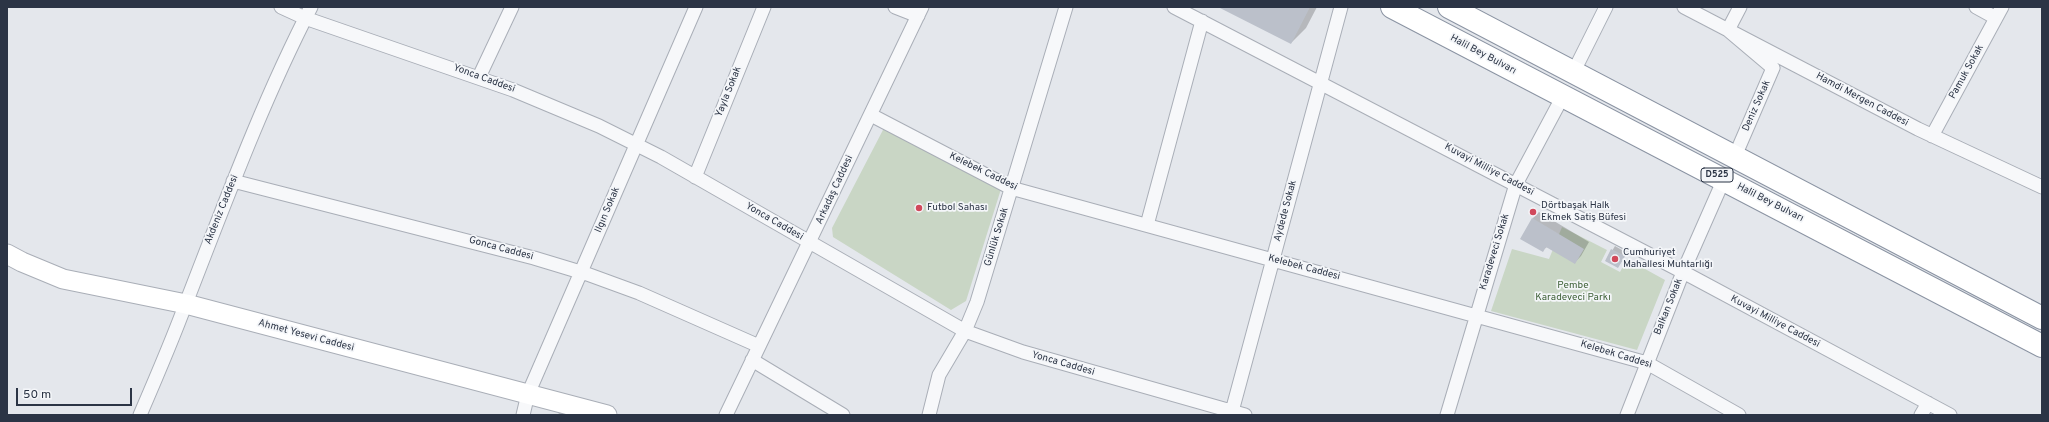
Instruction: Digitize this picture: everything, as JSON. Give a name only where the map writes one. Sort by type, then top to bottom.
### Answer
[{"type":"highway","name":"Halil Bey Bulvarı","points":[[1392,7],[2042,346]]},
{"type":"highway","name":"D525","points":[[1449,7],[1574,71],[2042,318]]},
{"type":"street","name":"Yonca Caddesi","points":[[281,7],[308,12],[551,104],[636,144],[965,331],[1023,352],[1232,413],[1245,415]]},
{"type":"street","points":[[479,77],[512,7]]},
{"type":"street","name":"Ilgın Sokak","points":[[523,415],[528,394],[696,7]]},
{"type":"street","name":"Yayla Sokak","points":[[695,177],[764,7]]},
{"type":"street","points":[[895,7],[920,12]]},
{"type":"street","name":"Günlük Sokak","points":[[929,415],[939,375],[965,331],[977,302],[1066,7]]},
{"type":"street","name":"Kuvayi Milliye Caddesi","points":[[1174,7],[1516,184],[1950,415]]},
{"type":"street","name":"Aydede Sokak","points":[[1232,413],[1341,7]]},
{"type":"street","points":[[1574,71],[1606,7]]},
{"type":"street","name":"Hamdi Mergen Caddesi","points":[[1684,7],[1932,136],[2042,187]]},
{"type":"street","points":[[1728,30],[1740,7]]},
{"type":"street","points":[[1976,7],[1999,13]]},
{"type":"street","name":"Akdeniz Caddesi","points":[[140,415],[186,304],[233,181],[272,88],[308,12]]},
{"type":"street","name":"Arkadaş Caddesi","points":[[726,415],[920,12]]},
{"type":"street","name":"Pamuk Sokak","points":[[1932,136],[1999,13]]},
{"type":"street","points":[[1147,225],[1202,21]]},
{"type":"street","name":"Deniz Sokak","points":[[1728,30],[1773,68],[1735,156]]},
{"type":"street","name":"Karadeveci Sokak","points":[[1447,415],[1516,184],[1563,96]]},
{"type":"street","name":"Kelebek Caddesi","points":[[871,115],[1012,188],[1647,363],[1739,415]]},
{"type":"street","name":"Balkan Sokak","points":[[1627,415],[1683,272],[1724,179]]},
{"type":"street","name":"Gonca Caddesi","points":[[233,181],[534,258],[639,293],[759,346]]},
{"type":"street","name":"Ahmet Yesevi Caddesi","points":[[7,254],[42,271],[63,278],[186,304],[606,415]]},
{"type":"street","points":[[752,360],[843,415]]},
{"type":"street","points":[[1921,415],[1928,403]]},
{"type":"green space","name":"Futbol Sahası","points":[[884,128],[1001,189],[966,301],[951,310],[833,237],[832,228]]},
{"type":"green space","name":"Pembe Karadeveci Parkı","points":[[1562,227],[1607,250],[1601,262],[1620,272],[1627,259],[1665,280],[1637,350],[1491,311],[1512,249],[1549,259]]},
{"type":"building","points":[[1218,7],[1310,7],[1291,44]]},
{"type":"building","points":[[1532,218],[1584,249],[1575,264],[1546,247],[1543,252],[1520,239]]},
{"type":"building","name":"Cumhuriyet Mahallesi Muhtarlığı","points":[[1611,249],[1625,256],[1618,268],[1605,261]]},
{"type":"place","name":"Futbol Sahası","points":[[919,208]]},
{"type":"place","name":"Dörtbaşak Halk Ekmek Satiş Büfesi","points":[[1533,212]]},
{"type":"place","name":"Cumhuriyet Mahallesi Muhtarlığı","points":[[1615,259]]}]
